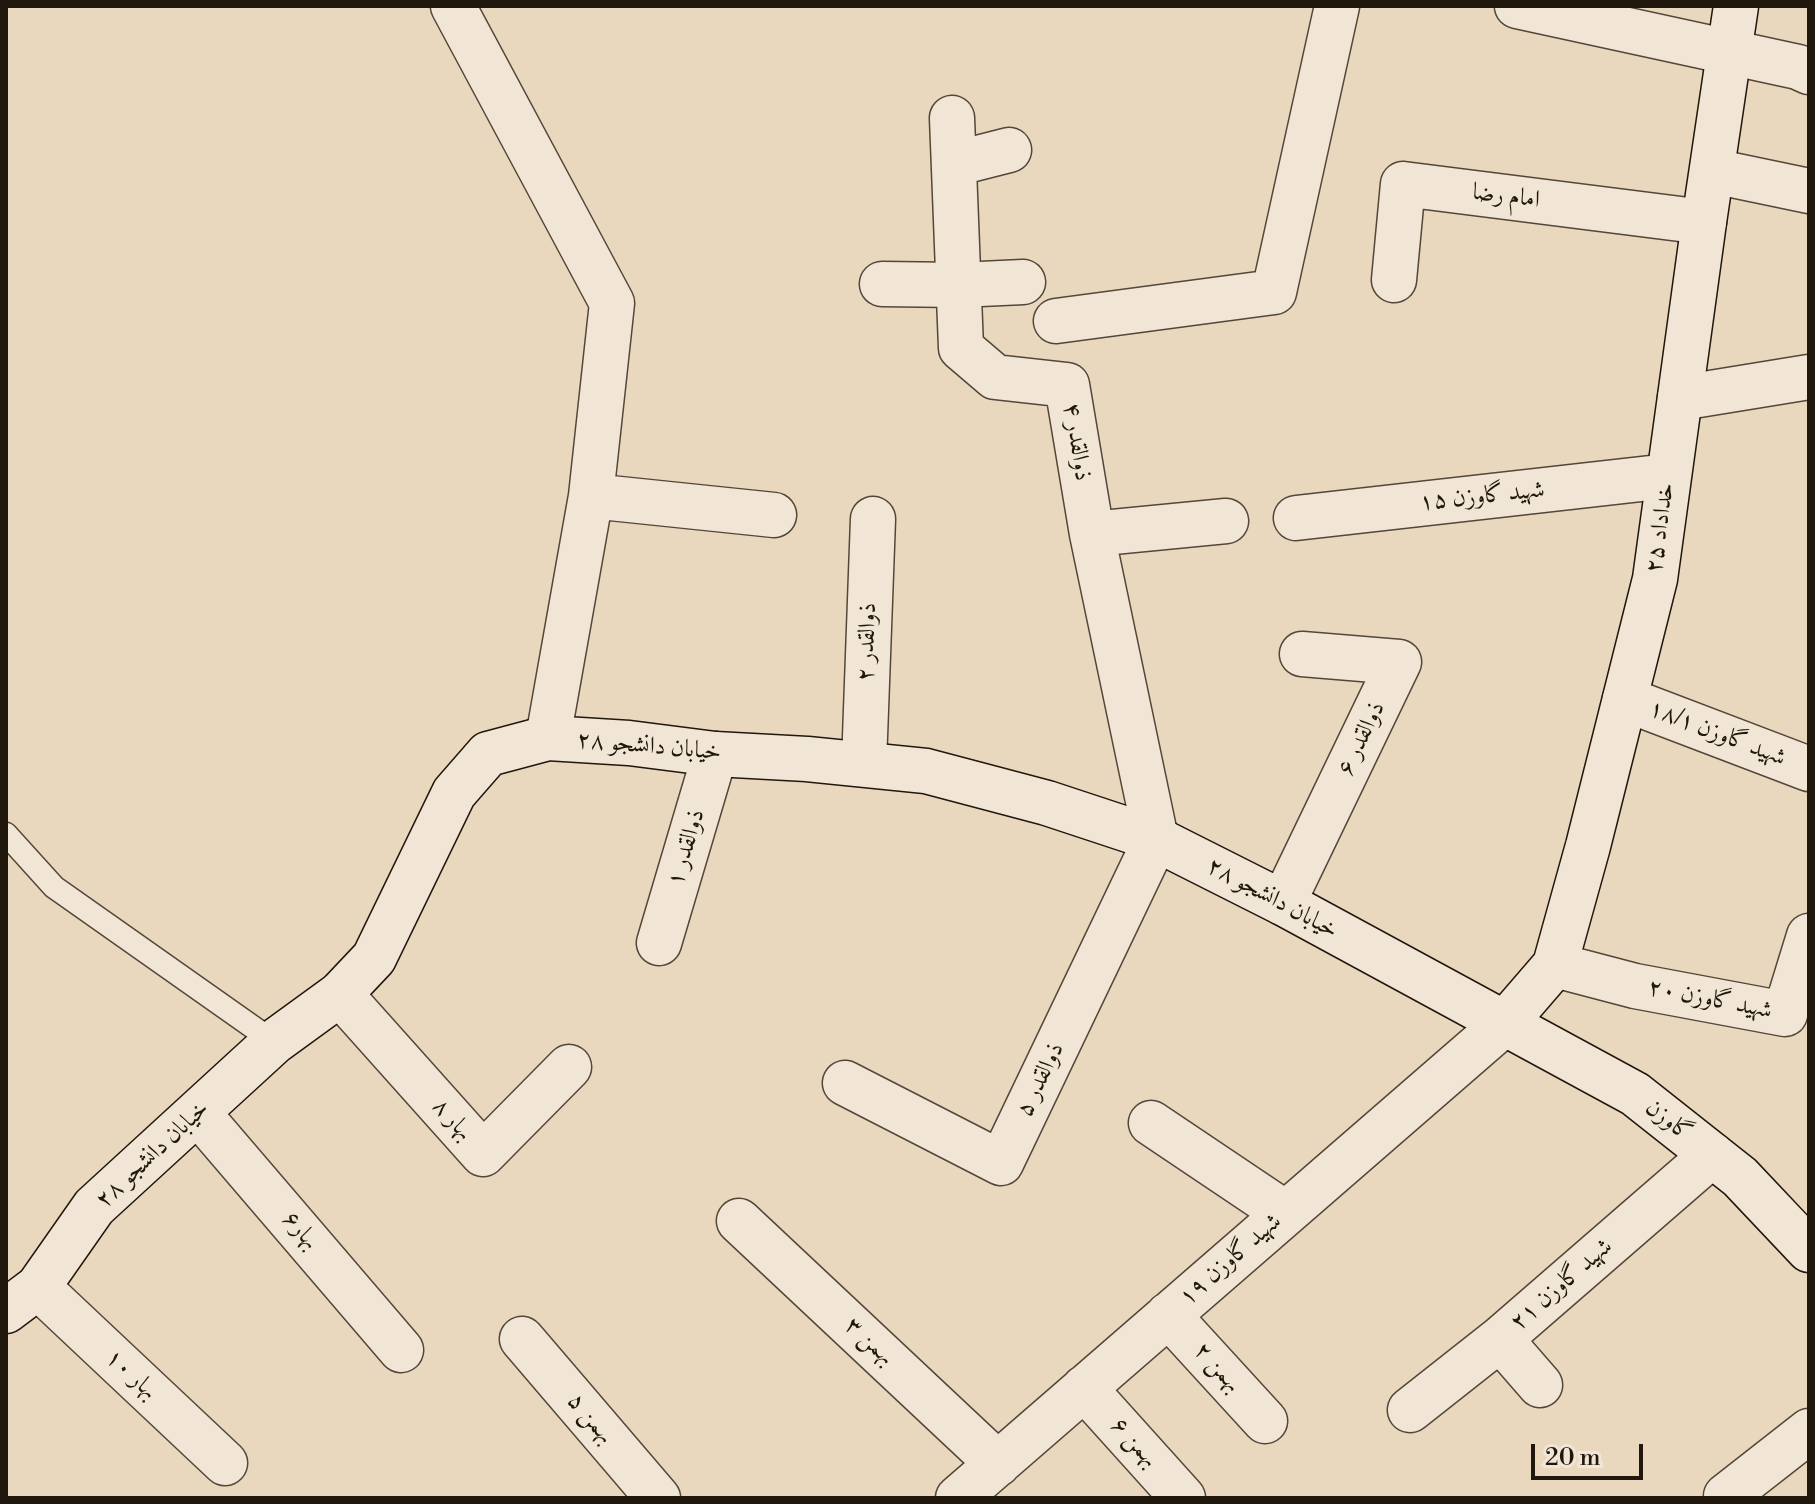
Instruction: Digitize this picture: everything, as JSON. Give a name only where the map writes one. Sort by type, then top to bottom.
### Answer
[{"type":"street","points":[[453,6],[612,303],[591,496],[548,738]]},
{"type":"street","points":[[1056,321],[1274,292],[1337,6]]},
{"type":"street","points":[[1517,6],[1798,67],[1809,72]]},
{"type":"street","name":"خداداد ۲۵","points":[[1505,1023],[1555,965],[1655,579],[1736,6]]},
{"type":"street","name":"ذوالقدر ۴","points":[[952,118],[961,348],[995,377],[1067,385],[1092,534],[1156,839]]},
{"type":"street","points":[[954,164],[1009,150]]},
{"type":"street","points":[[1713,171],[1809,191]]},
{"type":"street","name":"امام رضا","points":[[1394,280],[1403,184],[1704,222]]},
{"type":"street","points":[[882,284],[1023,282]]},
{"type":"street","points":[[1680,398],[1809,377]]},
{"type":"street","name":"شهید گاوزن ۱۵","points":[[1296,518],[1668,476]]},
{"type":"street","points":[[591,496],[774,515]]},
{"type":"street","name":"ذوالقدر ۲","points":[[864,764],[873,519]]},
{"type":"street","points":[[1092,534],[1226,521]]},
{"type":"street","name":"ذوالقدر ۶","points":[[1283,903],[1399,662],[1302,654]]},
{"type":"street","name":"شهید گاوزن ۱۸/۱","points":[[1625,699],[1809,769]]},
{"type":"street","name":"خیابان دانشجو ۲۸","points":[[22,1299],[94,1207],[274,1042],[340,994],[374,958],[454,793],[488,754],[548,738],[926,771],[1047,803],[1156,839],[1283,903],[1505,1023]]},
{"type":"street","name":"ذوالقدر ۱","points":[[659,943],[715,754]]},
{"type":"street","name":"ذوالقدر ۵","points":[[845,1083],[1001,1163],[1156,839]]},
{"type":"street","name":"شهید گاوزن ۲۰","points":[[1555,965],[1635,986],[1785,1014],[1809,936]]},
{"type":"street","name":"بهار ۸","points":[[340,994],[483,1154],[569,1067]]},
{"type":"street","name":"گاوزن","points":[[1505,1023],[1635,1094],[1740,1177],[1809,1250]]},
{"type":"street","name":"شهید گاوزن ۱۹","points":[[958,1498],[1505,1023]]},
{"type":"street","name":"بهار۶","points":[[198,1113],[401,1350]]},
{"type":"street","points":[[1151,1123],[1285,1213]]},
{"type":"street","name":"شهید گاوزن ۲۱","points":[[1410,1410],[1500,1339],[1712,1155]]},
{"type":"street","name":"بهمن ۳","points":[[739,1221],[998,1464]]},
{"type":"street","name":"بهار ۱۰","points":[[22,1299],[225,1463]]},
{"type":"street","name":"بهمن ۲","points":[[1168,1315],[1265,1421]]},
{"type":"street","name":"بهمن ۵","points":[[522,1339],[658,1498]]},
{"type":"street","points":[[1500,1339],[1540,1385]]},
{"type":"street","name":"بهمن ۶","points":[[1084,1388],[1183,1498]]},
{"type":"street","points":[[1728,1498],[1726,1496],[1809,1431]]},
{"type":"lane","points":[[6,834],[54,887],[274,1042]]}]
